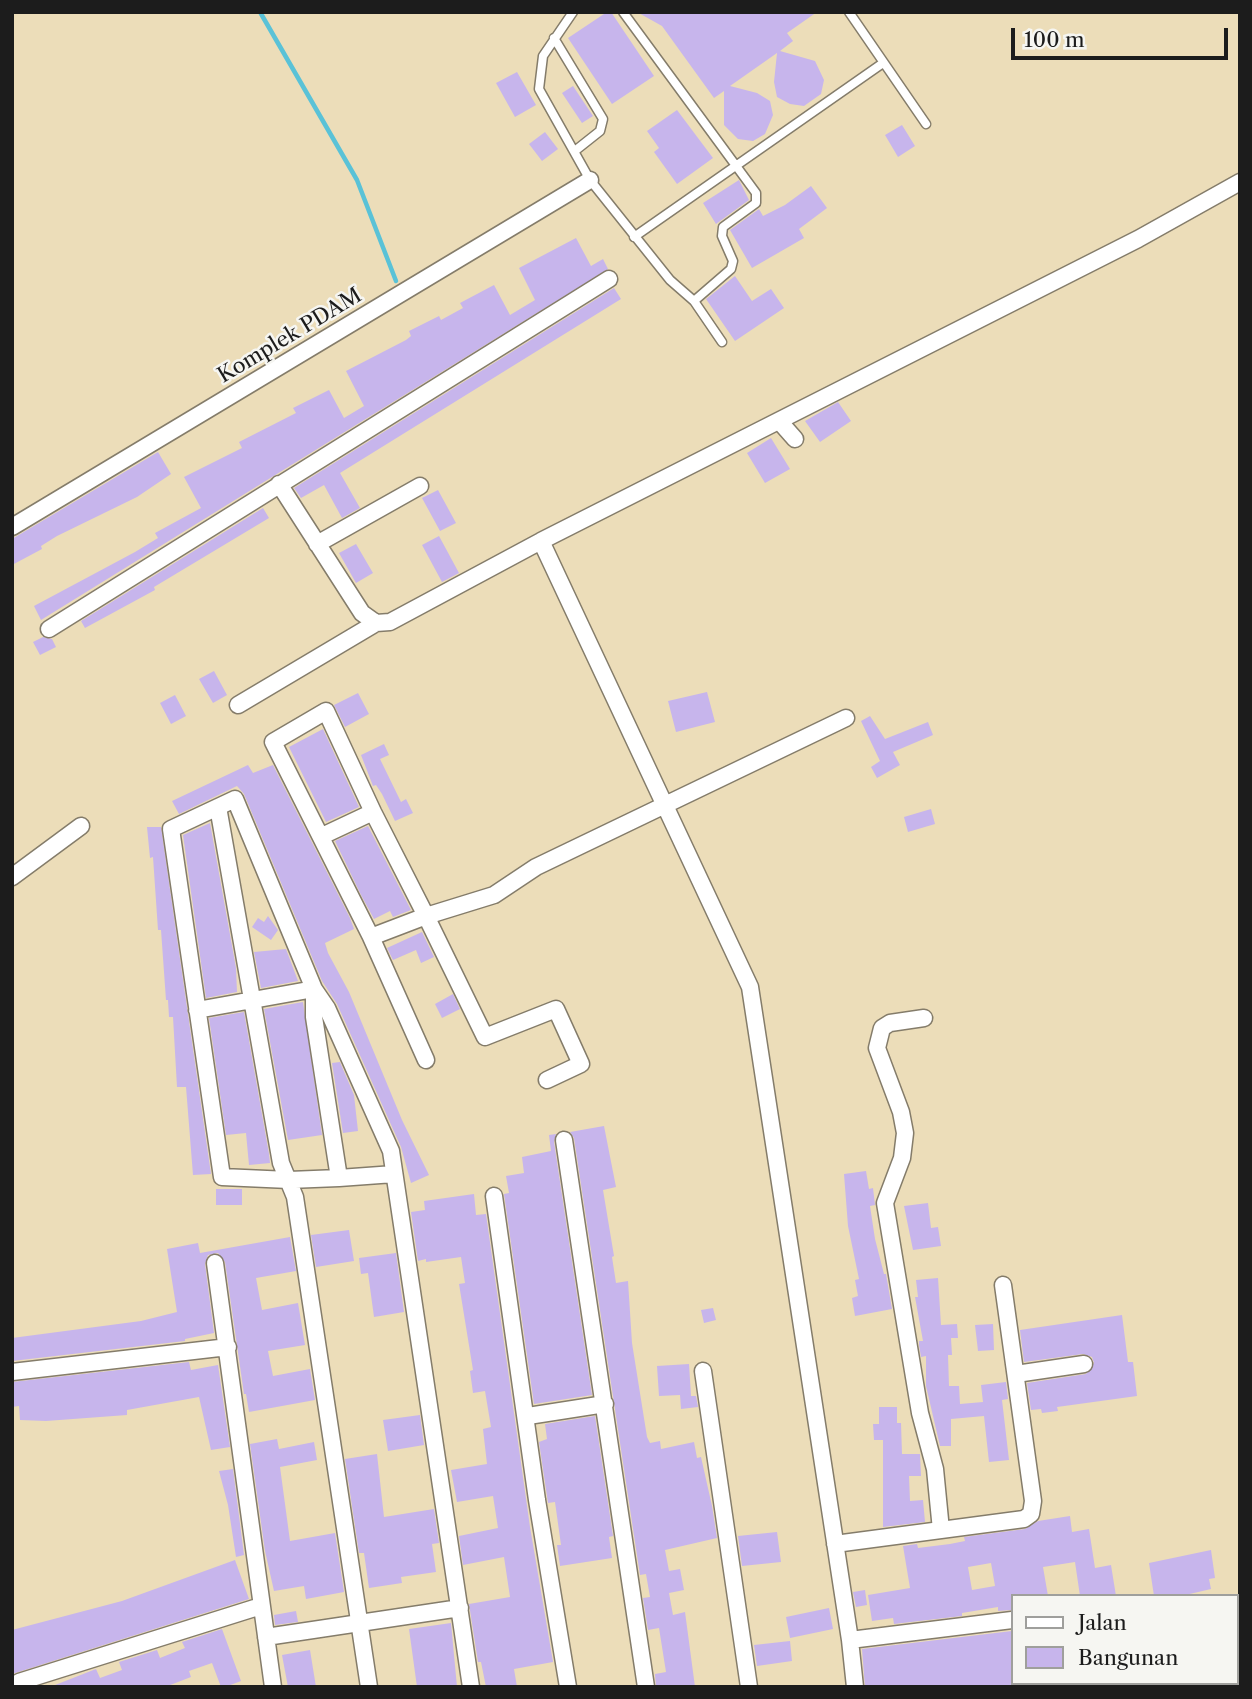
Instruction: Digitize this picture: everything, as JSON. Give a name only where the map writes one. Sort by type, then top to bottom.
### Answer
[{"type":"street","name":"Komplek PDAM","points":[[12,527],[590,180]]},
{"type":"street","points":[[238,705],[376,623],[390,622],[541,541],[1138,239],[1240,182]]},
{"type":"street","points":[[49,629],[610,279]]},
{"type":"street","points":[[780,422],[795,439]]},
{"type":"street","points":[[279,484],[362,613],[376,623]]},
{"type":"street","points":[[317,544],[420,486]]},
{"type":"street","points":[[541,541],[752,994],[855,1687]]},
{"type":"street","points":[[426,1060],[371,937],[273,742],[326,711],[485,1037],[556,1009],[581,1064],[547,1080]]},
{"type":"street","points":[[371,937],[426,916],[494,895],[536,867],[846,718]]},
{"type":"street","points":[[394,1174],[289,1180],[222,1177],[171,829],[235,799],[314,989],[327,1008],[391,1151],[471,1687]]},
{"type":"street","points":[[218,807],[281,1163],[295,1196],[369,1687]]},
{"type":"street","points":[[322,836],[373,812]]},
{"type":"street","points":[[12,877],[81,826]]},
{"type":"street","points":[[197,1010],[314,989]]},
{"type":"street","points":[[314,989],[314,1017],[340,1178]]},
{"type":"street","points":[[924,1018],[897,1021],[881,1028],[877,1048],[901,1112],[905,1133],[902,1158],[885,1202],[920,1413],[935,1469],[941,1530]]},
{"type":"street","points":[[564,1140],[646,1687]]},
{"type":"street","points":[[494,1196],[528,1416],[537,1500],[568,1687]]},
{"type":"street","points":[[215,1263],[273,1687]]},
{"type":"street","points":[[835,1544],[1024,1519],[1031,1514],[1033,1501],[1003,1285]]},
{"type":"street","points":[[12,1372],[228,1347]]},
{"type":"street","points":[[1016,1374],[1084,1364]]},
{"type":"street","points":[[703,1371],[749,1687]]},
{"type":"street","points":[[528,1416],[605,1404]]},
{"type":"street","points":[[19,1682],[261,1606]]},
{"type":"street","points":[[266,1637],[460,1608]]},
{"type":"street","points":[[850,1640],[1010,1620]]},
{"type":"lane","points":[[573,12],[554,38],[541,64],[539,89],[576,150],[590,180],[670,280],[694,301],[722,342]]},
{"type":"lane","points":[[623,12],[736,167],[752,183],[756,203],[723,227],[722,236],[733,261],[731,269],[694,301]]},
{"type":"lane","points":[[849,12],[926,124]]},
{"type":"lane","points":[[554,38],[603,119],[600,131],[576,150]]},
{"type":"lane","points":[[634,237],[883,63]]},
{"type":"building","points":[[611,12],[654,76],[612,104],[568,38]]},
{"type":"building","points":[[637,12],[817,12],[787,33],[793,41],[780,51],[815,61],[824,80],[821,94],[804,106],[790,104],[777,97],[774,82],[777,53],[730,86],[757,93],[770,101],[773,115],[765,134],[753,141],[738,139],[724,125],[724,91],[714,98],[662,26]]},
{"type":"building","points":[[517,72],[536,105],[515,117],[496,83]]},
{"type":"building","points":[[573,86],[593,116],[582,123],[562,93]]},
{"type":"building","points":[[677,110],[713,158],[677,184],[654,152],[659,148],[647,131]]},
{"type":"building","points":[[902,125],[915,146],[898,157],[885,135]]},
{"type":"building","points":[[545,132],[558,149],[542,161],[529,144]]},
{"type":"building","points":[[739,180],[749,200],[716,224],[703,203]]},
{"type":"building","points":[[811,186],[827,208],[799,229],[804,238],[752,268],[730,230],[759,209],[763,216],[785,205]]},
{"type":"building","points":[[576,238],[591,266],[603,259],[608,269],[41,620],[34,606],[135,552],[158,538],[155,533],[201,508],[184,477],[242,448],[239,442],[296,413],[293,408],[329,390],[344,418],[364,406],[346,371],[406,340],[411,336],[409,331],[439,316],[441,320],[463,308],[460,303],[494,285],[510,315],[535,300],[519,268]]},
{"type":"building","points":[[735,276],[752,301],[771,289],[784,308],[735,341],[706,299]]},
{"type":"building","points":[[614,288],[621,299],[340,473],[360,508],[342,518],[324,485],[301,498],[294,488]]},
{"type":"building","points":[[838,402],[851,421],[820,442],[805,421]]},
{"type":"building","points":[[771,438],[790,469],[765,483],[747,453]]},
{"type":"building","points":[[158,452],[171,474],[137,497],[57,536],[41,546],[42,549],[12,565],[12,539]]},
{"type":"building","points":[[438,490],[456,523],[440,531],[422,498]]},
{"type":"building","points":[[263,508],[269,518],[154,587],[155,590],[85,628],[81,621]]},
{"type":"building","points":[[439,536],[459,573],[442,582],[422,545]]},
{"type":"building","points":[[356,544],[373,573],[356,583],[339,553]]},
{"type":"building","points":[[43,637],[52,639],[56,647],[40,655],[33,642]]},
{"type":"building","points":[[214,671],[227,695],[213,703],[199,679]]},
{"type":"building","points":[[707,692],[715,722],[676,732],[668,701]]},
{"type":"building","points":[[358,693],[369,714],[345,727],[334,705]]},
{"type":"building","points":[[175,695],[186,716],[171,724],[160,703]]},
{"type":"building","points":[[870,716],[885,739],[928,722],[933,735],[893,752],[900,765],[877,778],[871,767],[880,761],[861,721]]},
{"type":"building","points":[[323,729],[359,807],[326,822],[289,747]]},
{"type":"building","points":[[384,744],[389,755],[380,759],[401,802],[406,799],[413,813],[395,821],[382,794],[376,785],[373,786],[361,755]]},
{"type":"building","points":[[248,765],[253,773],[273,765],[350,918],[354,929],[325,943],[349,992],[402,1120],[429,1175],[411,1183],[401,1147],[337,1004],[322,981],[244,794],[237,786],[179,814],[172,801]]},
{"type":"building","points":[[931,809],[935,824],[908,832],[904,817]]},
{"type":"building","points":[[210,823],[236,968],[237,992],[206,998],[183,835]]},
{"type":"building","points":[[368,826],[411,910],[393,917],[390,911],[374,919],[335,841]]},
{"type":"building","points":[[147,827],[161,827],[211,1174],[193,1175],[186,1087],[177,1087],[173,1017],[169,1017],[166,1000],[153,857],[150,858]]},
{"type":"building","points":[[268,916],[278,930],[271,940],[252,927],[258,918],[264,922]]},
{"type":"building","points":[[422,932],[434,957],[421,963],[416,950],[393,960],[387,948]]},
{"type":"building","points":[[286,949],[298,981],[261,988],[254,952]]},
{"type":"building","points":[[453,994],[460,1009],[442,1018],[435,1004]]},
{"type":"building","points":[[303,1002],[322,1135],[288,1140],[264,1009]]},
{"type":"building","points":[[244,1012],[270,1163],[249,1165],[246,1133],[226,1135],[209,1018]]},
{"type":"building","points":[[340,1062],[354,1095],[358,1131],[343,1133],[332,1063]]},
{"type":"building","points":[[604,1126],[616,1187],[603,1190],[614,1256],[612,1257],[616,1283],[628,1281],[632,1343],[647,1437],[650,1443],[660,1441],[661,1449],[694,1442],[697,1458],[701,1457],[712,1506],[717,1538],[665,1550],[669,1571],[680,1569],[684,1590],[669,1593],[673,1615],[685,1612],[695,1687],[656,1687],[655,1674],[666,1672],[659,1628],[648,1630],[643,1598],[650,1597],[646,1574],[640,1575],[574,1138],[570,1132]]},
{"type":"building","points":[[556,1134],[554,1142],[592,1395],[534,1404],[504,1194],[509,1193],[506,1176],[524,1173],[522,1157],[551,1151],[549,1135]]},
{"type":"building","points":[[866,1171],[869,1189],[873,1188],[875,1205],[870,1206],[875,1239],[886,1274],[892,1309],[855,1316],[852,1298],[858,1296],[855,1280],[859,1279],[848,1226],[844,1174]]},
{"type":"building","points":[[216,1189],[242,1189],[242,1205],[216,1205]]},
{"type":"building","points":[[474,1194],[476,1215],[486,1214],[530,1527],[553,1662],[514,1669],[517,1687],[486,1687],[481,1662],[478,1662],[469,1604],[510,1597],[504,1557],[463,1565],[459,1536],[498,1528],[493,1496],[457,1502],[451,1470],[487,1464],[483,1429],[491,1427],[485,1391],[473,1393],[470,1371],[473,1370],[459,1284],[465,1283],[461,1257],[418,1261],[411,1212],[425,1210],[424,1201]]},
{"type":"building","points":[[928,1203],[931,1228],[938,1227],[941,1246],[913,1250],[904,1206]]},
{"type":"building","points":[[349,1230],[354,1261],[316,1267],[311,1235]]},
{"type":"building","points":[[290,1237],[296,1271],[256,1278],[262,1310],[298,1303],[305,1345],[268,1351],[273,1376],[310,1369],[315,1400],[249,1412],[225,1262],[218,1253],[208,1255],[205,1264],[214,1333],[185,1341],[12,1361],[12,1338],[141,1321],[177,1312],[167,1249],[198,1243],[200,1253]]},
{"type":"building","points":[[396,1253],[404,1312],[374,1317],[368,1273],[361,1274],[359,1258]]},
{"type":"building","points":[[938,1278],[941,1325],[957,1324],[958,1338],[951,1338],[952,1355],[948,1355],[949,1386],[959,1386],[960,1404],[983,1402],[981,1385],[1006,1382],[1008,1399],[1002,1400],[1009,1460],[989,1462],[984,1416],[951,1419],[951,1446],[940,1446],[926,1386],[926,1356],[921,1357],[919,1341],[923,1341],[915,1297],[918,1297],[916,1280]]},
{"type":"building","points":[[713,1308],[716,1320],[704,1323],[701,1310]]},
{"type":"building","points":[[1122,1315],[1128,1362],[1133,1362],[1137,1396],[1057,1407],[1058,1411],[1042,1413],[1041,1409],[1031,1410],[1027,1383],[1086,1374],[1094,1363],[1092,1357],[1083,1354],[1024,1362],[1020,1330]]},
{"type":"building","points":[[993,1324],[994,1350],[978,1351],[975,1325]]},
{"type":"building","points":[[189,1362],[191,1370],[218,1365],[230,1447],[211,1450],[199,1397],[127,1410],[127,1415],[46,1421],[20,1420],[19,1406],[12,1407],[12,1382]]},
{"type":"building","points":[[689,1364],[691,1396],[696,1396],[698,1407],[681,1409],[680,1395],[659,1396],[657,1366]]},
{"type":"building","points":[[879,1407],[897,1407],[897,1423],[901,1423],[902,1454],[920,1454],[921,1476],[909,1476],[910,1501],[923,1500],[925,1522],[883,1527],[883,1440],[874,1440],[873,1424],[879,1424]]},
{"type":"building","points":[[420,1415],[424,1445],[388,1451],[383,1420]]},
{"type":"building","points":[[595,1416],[613,1536],[609,1537],[612,1558],[560,1566],[557,1545],[561,1545],[555,1502],[548,1503],[539,1442],[547,1439],[545,1424]]},
{"type":"building","points":[[277,1439],[279,1449],[314,1442],[317,1460],[280,1467],[290,1541],[335,1533],[344,1592],[306,1599],[304,1586],[274,1591],[265,1551],[250,1444]]},
{"type":"building","points":[[377,1454],[384,1517],[434,1509],[439,1543],[432,1544],[436,1572],[401,1577],[402,1583],[369,1588],[364,1553],[359,1553],[345,1459]]},
{"type":"building","points":[[233,1469],[244,1555],[236,1557],[228,1505],[219,1471]]},
{"type":"building","points":[[1070,1516],[1072,1532],[1089,1529],[1095,1568],[1111,1565],[1116,1594],[1080,1594],[1075,1562],[1043,1567],[1048,1594],[1010,1594],[1010,1610],[998,1611],[998,1607],[962,1613],[962,1616],[894,1624],[893,1618],[872,1621],[868,1595],[910,1588],[903,1546],[917,1544],[918,1548],[950,1544],[965,1541],[964,1537],[1025,1529],[1038,1521]],"holes":[[[991,1563],[995,1586],[972,1590],[968,1567]]]},
{"type":"building","points":[[777,1532],[781,1562],[742,1566],[738,1536]]},
{"type":"building","points":[[1211,1550],[1215,1578],[1209,1579],[1211,1589],[1190,1594],[1154,1594],[1149,1563]]},
{"type":"building","points":[[235,1560],[249,1599],[12,1674],[12,1630],[122,1601]]},
{"type":"building","points":[[865,1590],[867,1605],[856,1607],[853,1592]]},
{"type":"building","points":[[829,1608],[833,1629],[790,1638],[786,1617]]},
{"type":"building","points":[[296,1611],[298,1622],[275,1625],[274,1615]]},
{"type":"building","points":[[451,1623],[457,1687],[417,1687],[409,1629]]},
{"type":"building","points":[[222,1629],[241,1681],[225,1687],[221,1687],[212,1663],[189,1671],[191,1677],[165,1687],[50,1687],[96,1669],[100,1678],[122,1670],[119,1662],[157,1650],[160,1658],[185,1648],[182,1642]]},
{"type":"building","points":[[1010,1631],[1012,1687],[865,1687],[862,1649]]},
{"type":"building","points":[[790,1641],[792,1661],[757,1666],[754,1645]]},
{"type":"building","points":[[310,1650],[316,1687],[288,1687],[282,1655]]},
{"type":"waterway","points":[[260,12],[357,180],[396,281]]}]
